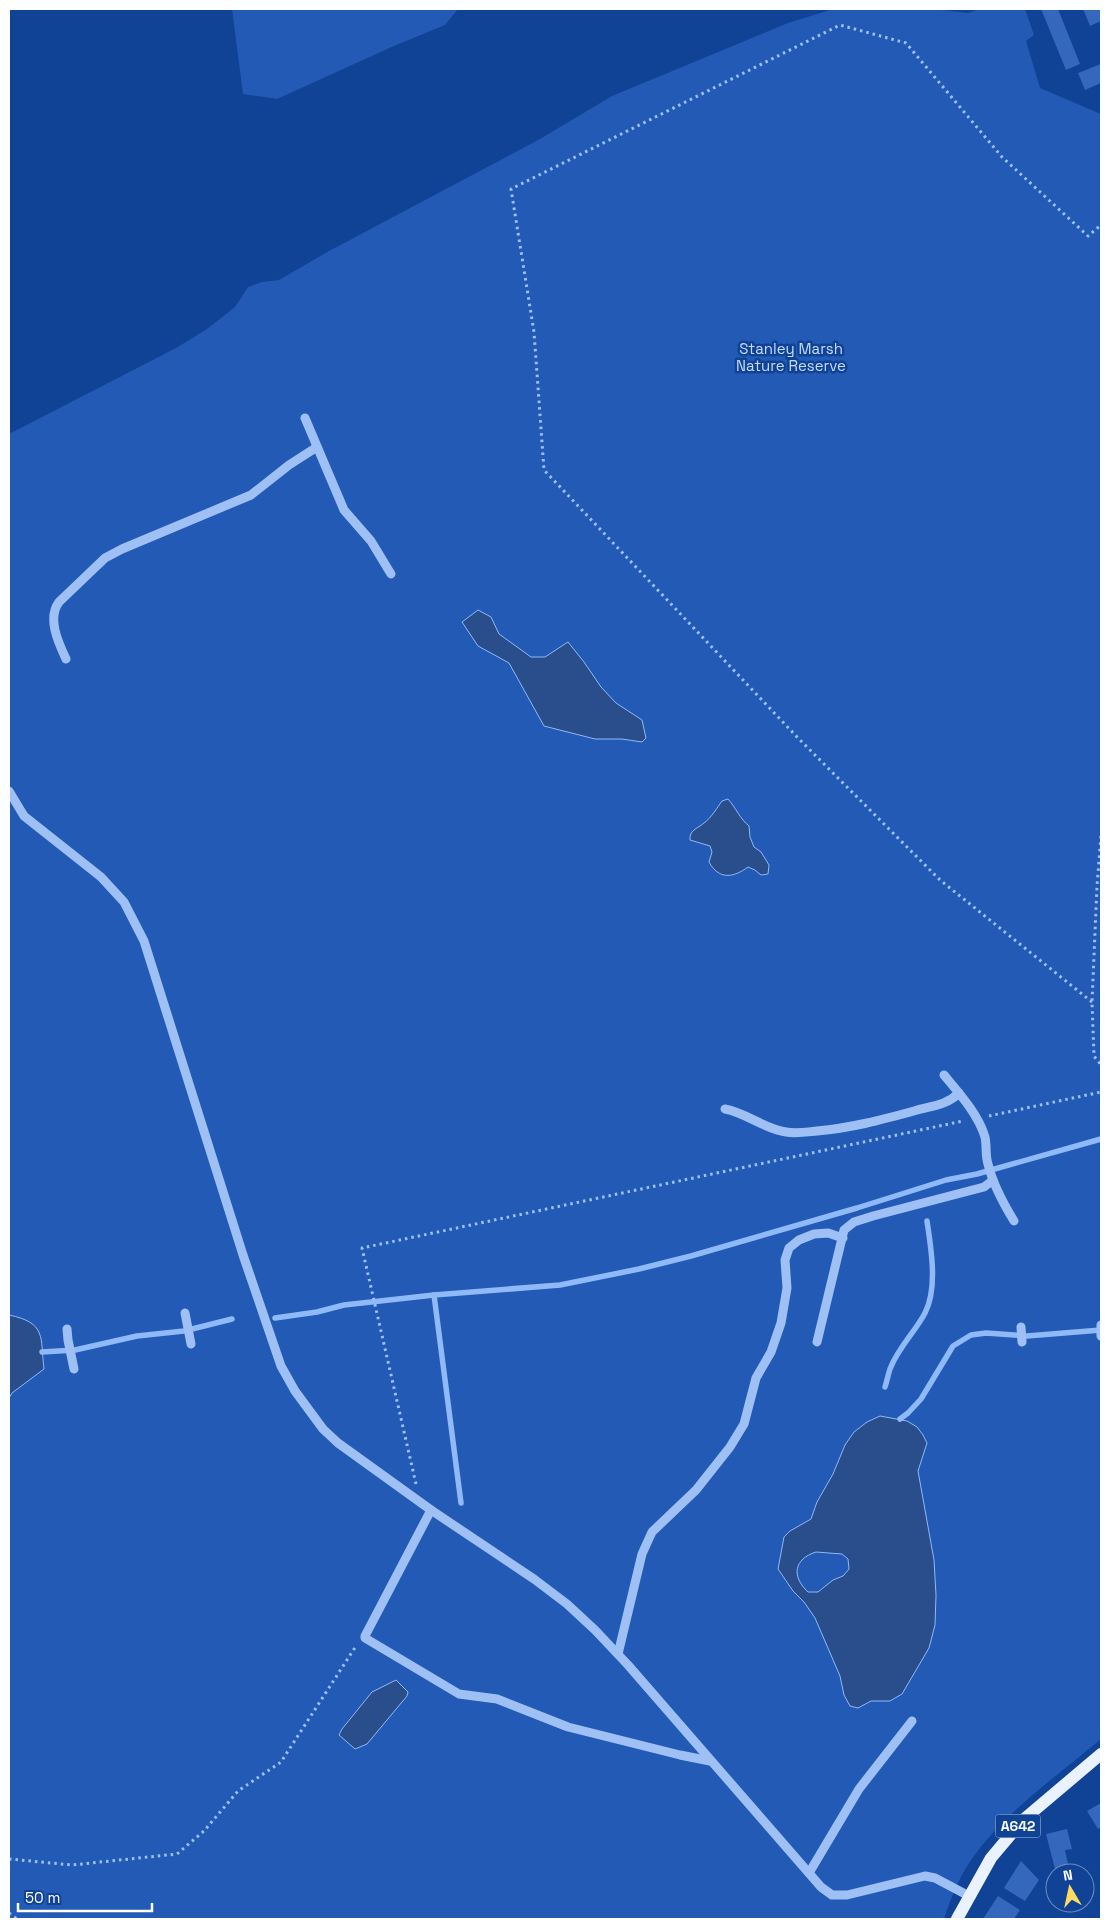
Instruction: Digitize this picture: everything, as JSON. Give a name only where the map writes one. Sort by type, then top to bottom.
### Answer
[{"type":"main road","name":"A642","points":[[958,1919],[991,1858],[1023,1820],[1101,1754]]},
{"type":"lane","points":[[306,418],[344,510],[370,540],[391,574]]},
{"type":"lane","points":[[66,659],[59,644],[53,610],[105,558],[122,549],[169,531],[251,495],[289,465],[317,447]]},
{"type":"lane","points":[[9,791],[24,816],[101,877],[124,902],[136,924],[144,941],[243,1255],[281,1366],[295,1391],[323,1429],[338,1443],[431,1510],[534,1579],[567,1604],[618,1654],[821,1887],[832,1895],[847,1895],[925,1876],[935,1878],[969,1896]]},
{"type":"lane","points":[[944,1075],[976,1118],[985,1138],[992,1181],[1014,1221]]},
{"type":"lane","points":[[726,1109],[788,1133],[807,1132],[841,1129],[892,1118],[936,1106],[952,1100],[959,1093]]},
{"type":"lane","points":[[818,1342],[844,1230],[854,1222],[950,1194],[984,1187],[992,1181]]},
{"type":"lane","points":[[618,1654],[642,1554],[652,1532],[696,1490],[730,1447],[744,1424],[756,1378],[771,1352],[781,1323],[787,1288],[785,1260],[789,1248],[799,1240],[814,1234],[828,1233],[843,1238]]},
{"type":"lane","points":[[185,1315],[191,1340]]},
{"type":"lane","points":[[1101,1324],[1101,1336]]},
{"type":"lane","points":[[1021,1327],[1022,1342]]},
{"type":"lane","points":[[67,1329],[74,1365]]},
{"type":"lane","points":[[431,1510],[365,1638],[459,1694],[497,1699],[568,1727],[710,1761]]},
{"type":"lane","points":[[809,1873],[858,1789],[912,1721]]},
{"type":"path","points":[[1092,1002],[940,880],[798,738],[544,470],[534,332],[511,189],[840,25],[906,43],[1002,157],[1088,236],[1101,225]]},
{"type":"path","points":[[1101,836],[1092,1002],[1094,1056],[1101,1065]]},
{"type":"path","points":[[420,1502],[362,1248],[1101,1092]]},
{"type":"path","points":[[9,1859],[72,1865],[177,1854],[204,1831],[238,1792],[281,1762],[357,1644]]},
{"type":"path","points":[[9,1913],[17,1919]]},
{"type":"green space","points":[[232,9],[458,9],[445,25],[277,99],[243,94]]},
{"type":"green space","name":"Stanley Marsh Nature Reserve","points":[[833,9],[934,9],[968,13],[979,9],[1025,9],[1034,35],[1026,41],[1040,88],[1101,114],[1101,1739],[1026,1801],[991,1835],[963,1873],[944,1919],[9,1919],[9,434],[176,348],[207,329],[235,307],[248,287],[262,282],[279,280],[329,251],[540,139],[612,96],[788,23]]},
{"type":"shaded area","points":[[478,610],[491,617],[499,634],[531,657],[545,657],[568,642],[601,687],[616,703],[642,720],[646,738],[642,742],[622,739],[595,739],[544,726],[509,663],[478,646],[462,622]]},
{"type":"shaded area","points":[[728,799],[749,826],[750,837],[754,847],[761,852],[769,865],[768,874],[761,875],[748,867],[732,875],[717,872],[709,862],[712,852],[710,846],[690,840],[692,832],[714,813],[722,801]]},
{"type":"shaded area","points":[[9,1315],[30,1322],[36,1327],[41,1340],[44,1369],[12,1393],[9,1398]]},
{"type":"shaded area","points":[[880,1416],[907,1421],[917,1427],[927,1443],[918,1471],[934,1560],[936,1595],[935,1625],[929,1648],[902,1694],[890,1701],[871,1701],[858,1708],[850,1706],[844,1695],[840,1676],[815,1618],[778,1569],[784,1537],[790,1531],[811,1519],[817,1502],[833,1474],[845,1445],[854,1432],[867,1422]],"holes":[[[816,1552],[842,1554],[848,1559],[849,1569],[843,1576],[833,1580],[818,1592],[808,1592],[797,1574],[797,1569],[803,1559]]]},
{"type":"shaded area","points":[[396,1680],[408,1692],[407,1696],[367,1744],[355,1749],[339,1735],[342,1729],[372,1692]]},
{"type":"building","points":[[1041,9],[1058,9],[1080,64],[1066,70]]},
{"type":"building","points":[[1083,9],[1101,9],[1101,21],[1090,26]]},
{"type":"building","points":[[1101,64],[1101,83],[1085,90],[1078,73]]},
{"type":"building","points":[[1101,1803],[1101,1827],[1098,1829],[1087,1811]]},
{"type":"building","points":[[1067,1829],[1072,1849],[1065,1850],[1068,1863],[1053,1863],[1046,1834]]},
{"type":"building","points":[[1021,1861],[1039,1880],[1025,1901],[1004,1888]]},
{"type":"building","points":[[998,1896],[1020,1910],[1014,1919],[983,1919]]},
{"type":"waterway","points":[[275,1318],[317,1312],[344,1305],[434,1295],[560,1285],[639,1269],[857,1208],[946,1180],[977,1174],[1101,1139]]},
{"type":"waterway","points":[[885,1387],[893,1361],[921,1320],[929,1303],[932,1268],[927,1221]]},
{"type":"waterway","points":[[434,1295],[461,1503]]},
{"type":"waterway","points":[[42,1352],[75,1350],[137,1336],[184,1331],[232,1319]]},
{"type":"waterway","points":[[900,1419],[921,1399],[953,1346],[971,1335],[986,1333],[1027,1336],[1101,1330]]}]
